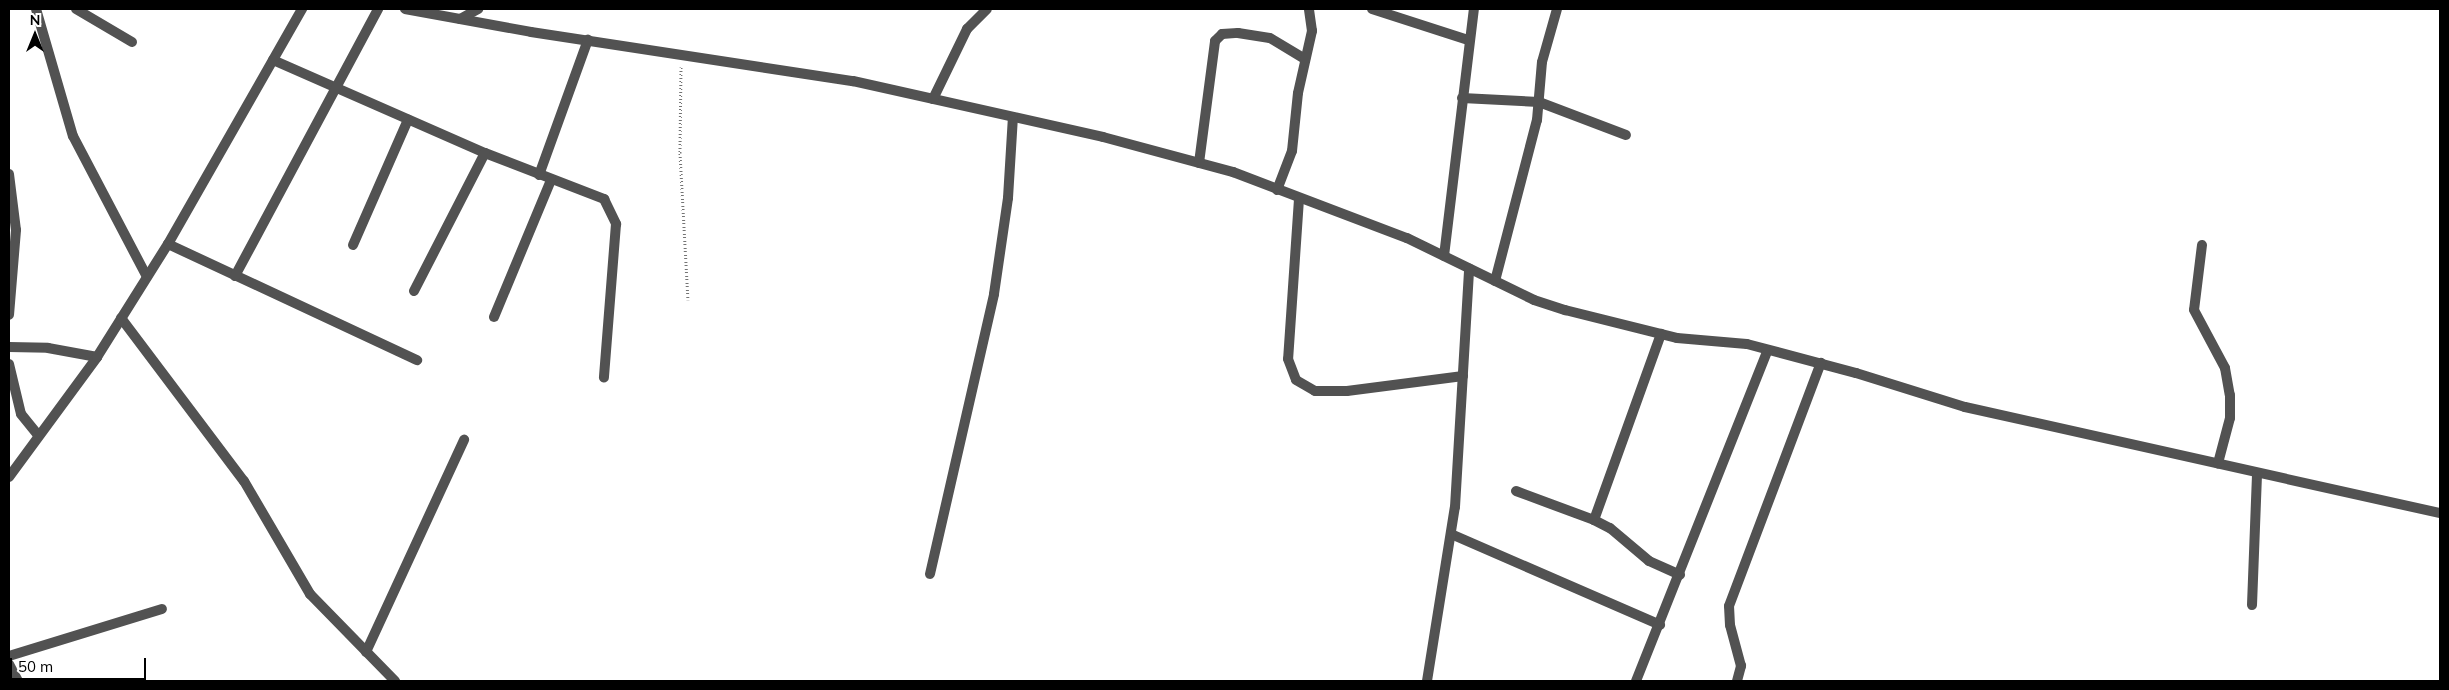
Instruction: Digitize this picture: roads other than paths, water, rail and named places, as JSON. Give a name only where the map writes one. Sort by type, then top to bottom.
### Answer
[{"type":"street","points":[[36,9],[74,136],[148,277]]},
{"type":"street","points":[[76,9],[132,42]]},
{"type":"street","points":[[9,477],[97,357],[148,277],[302,9]]},
{"type":"street","points":[[235,276],[378,9]]},
{"type":"street","points":[[405,9],[588,40],[852,81],[1013,117],[1199,163],[1233,172],[1299,199],[1407,238],[1534,300],[1565,310],[1661,334],[1768,350],[1966,407],[2440,513]]},
{"type":"street","points":[[460,19],[478,9]]},
{"type":"street","points":[[933,99],[967,29],[987,9]]},
{"type":"street","points":[[1277,190],[1292,151],[1305,59],[1312,31],[1309,9]]},
{"type":"street","points":[[1372,9],[1468,40]]},
{"type":"street","points":[[1444,256],[1468,40],[1474,9]]},
{"type":"street","points":[[1495,281],[1527,165],[1539,102],[1542,62],[1557,9]]},
{"type":"street","points":[[1199,163],[1215,41],[1222,34],[1238,33],[1270,38],[1305,59]]},
{"type":"street","points":[[539,176],[588,40]]},
{"type":"street","points":[[273,60],[539,176],[604,199],[616,224],[604,378]]},
{"type":"street","points":[[1462,98],[1539,102],[1626,135]]},
{"type":"street","points":[[930,574],[994,294],[1008,198],[1013,117]]},
{"type":"street","points":[[353,245],[408,120]]},
{"type":"street","points":[[414,291],[485,153]]},
{"type":"street","points":[[9,174],[16,230],[9,315]]},
{"type":"street","points":[[494,317],[551,180]]},
{"type":"street","points":[[1299,199],[1288,359],[1296,380],[1315,391],[1347,391],[1463,376]]},
{"type":"street","points":[[168,244],[417,360]]},
{"type":"street","points":[[2202,245],[2194,310],[2225,368],[2230,395],[2230,418],[2218,464]]},
{"type":"street","points":[[1427,681],[1451,534],[1469,268]]},
{"type":"street","points":[[121,318],[244,481],[310,594],[395,681]]},
{"type":"street","points":[[1594,520],[1661,334]]},
{"type":"street","points":[[9,347],[48,348],[97,357]]},
{"type":"street","points":[[1636,681],[1680,575],[1768,350]]},
{"type":"street","points":[[9,364],[21,414],[39,436]]},
{"type":"street","points":[[1737,681],[1741,666],[1730,625],[1729,606],[1821,364]]},
{"type":"street","points":[[366,652],[464,440]]},
{"type":"street","points":[[2252,605],[2257,472]]},
{"type":"street","points":[[1516,491],[1594,520],[1610,528],[1648,561],[1680,575]]},
{"type":"street","points":[[1451,534],[1660,624]]},
{"type":"street","points":[[9,656],[162,609]]},
{"type":"street","points":[[9,664],[18,681]]}]
